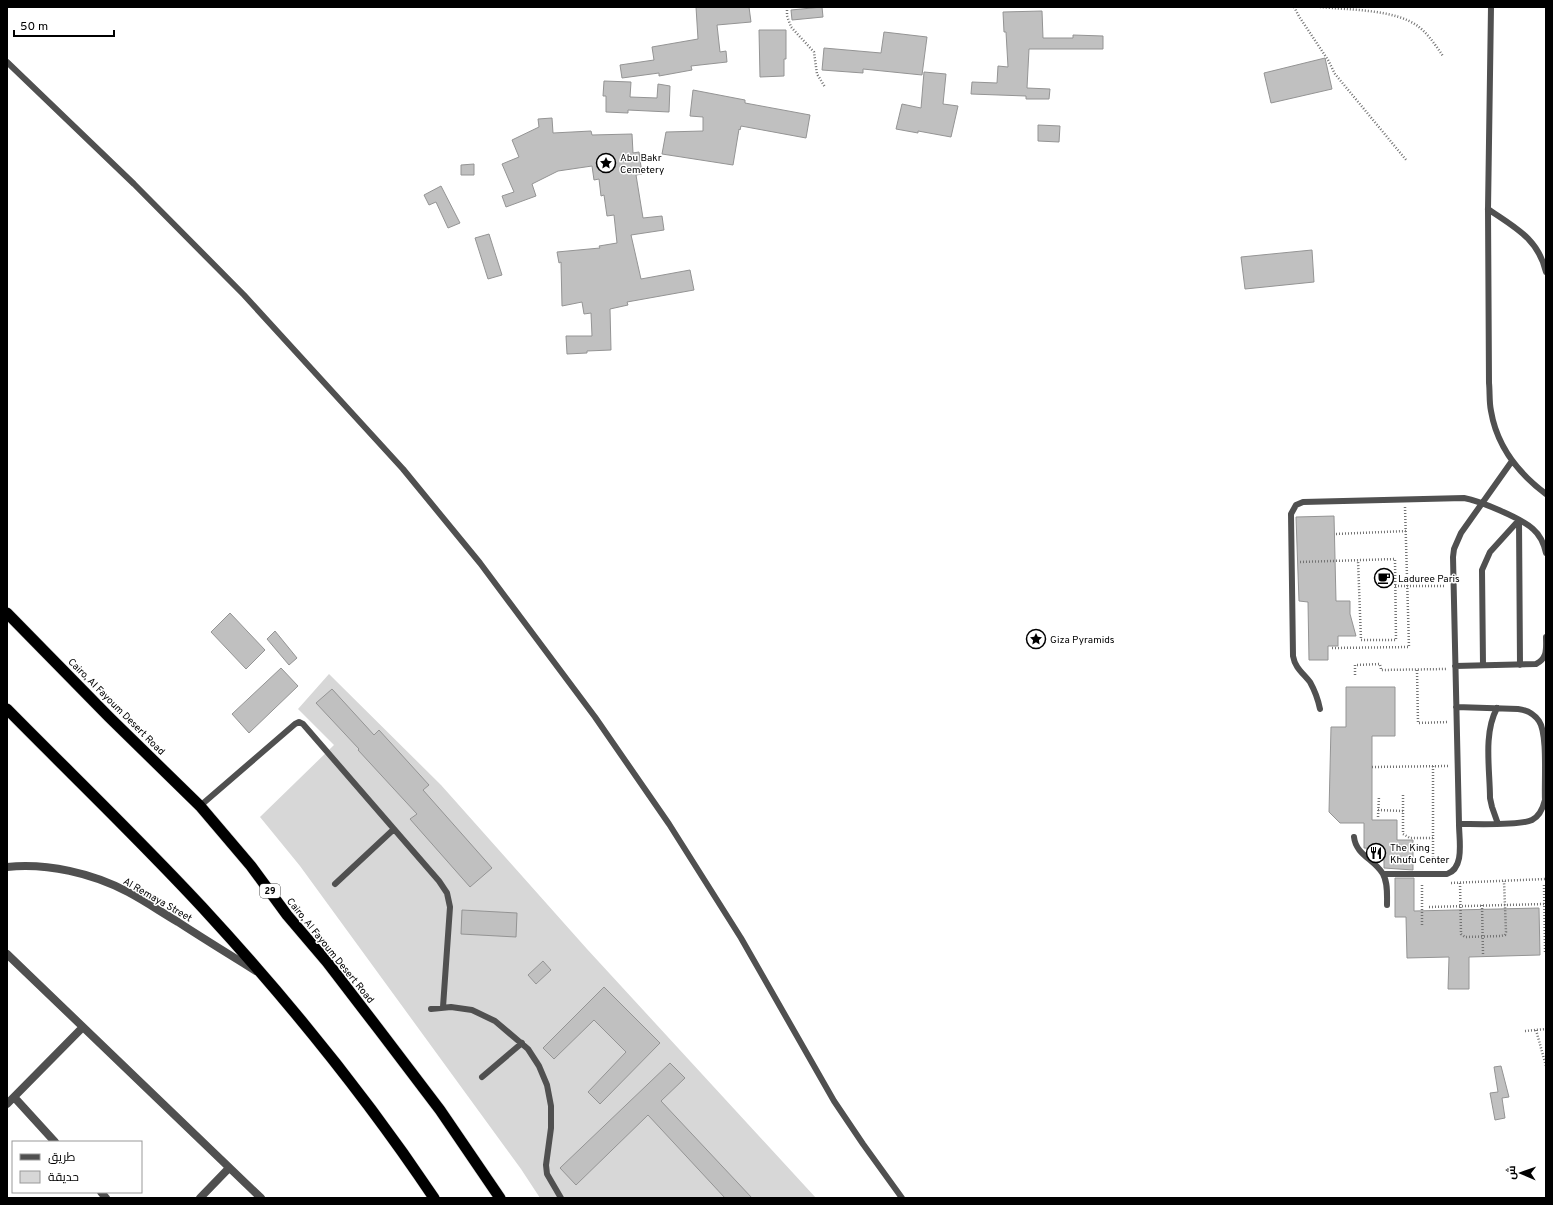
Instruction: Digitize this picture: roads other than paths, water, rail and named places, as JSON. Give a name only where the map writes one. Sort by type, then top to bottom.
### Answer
[{"type":"highway","name":"Cairo, Al Fayoum Desert Road","points":[[7,613],[109,717],[200,806],[251,866],[287,915],[327,962],[440,1110],[500,1198]]},
{"type":"highway","points":[[7,709],[202,906],[264,976],[354,1087],[434,1198]]},
{"type":"street","name":"Al Remaya Street","points":[[7,867],[32,866],[52,868],[91,876],[110,884],[146,902],[264,976]]},
{"type":"street","points":[[7,954],[261,1198]]},
{"type":"street","points":[[7,1104],[83,1027]]},
{"type":"street","points":[[14,1097],[54,1141]]},
{"type":"street","points":[[200,1198],[229,1168]]},
{"type":"lane","points":[[1491,7],[1488,209],[1489,383],[1491,411],[1499,438],[1512,461],[1528,480],[1546,494]]},
{"type":"lane","points":[[7,62],[134,184],[244,295],[398,464],[480,563],[595,717],[668,824],[741,938],[834,1101],[902,1198]]},
{"type":"lane","points":[[1488,209],[1527,236],[1540,255],[1546,272]]},
{"type":"lane","points":[[1383,874],[1448,874],[1457,868],[1460,861],[1452,566],[1454,549],[1461,533],[1512,461]]},
{"type":"lane","points":[[1320,709],[1312,687],[1297,667],[1294,660],[1291,514],[1296,504],[1303,502],[1457,497],[1471,499],[1483,503],[1526,524],[1538,534],[1546,553]]},
{"type":"lane","points":[[1519,520],[1520,665]]},
{"type":"lane","points":[[1483,665],[1482,570],[1490,552],[1519,520]]},
{"type":"lane","points":[[1455,668],[1483,665],[1532,665],[1540,662],[1546,654],[1546,637]]},
{"type":"lane","points":[[1456,707],[1518,709],[1528,711],[1536,717],[1542,726],[1544,736],[1545,800],[1541,811],[1533,819],[1522,823],[1459,824]]},
{"type":"lane","points":[[1497,708],[1491,722],[1489,738],[1490,798],[1498,824]]},
{"type":"lane","points":[[200,806],[294,725],[299,722],[305,725],[439,881],[447,893],[450,908],[443,1007]]},
{"type":"lane","points":[[335,884],[394,829]]},
{"type":"lane","points":[[1354,837],[1355,844],[1360,852],[1378,867],[1383,874],[1386,887],[1386,905]]},
{"type":"lane","points":[[431,1009],[443,1007],[472,1010],[495,1021],[522,1043],[540,1066],[547,1085],[551,1106],[551,1128],[546,1164],[548,1174],[561,1198]]},
{"type":"lane","points":[[482,1076],[522,1043]]},
{"type":"place","name":"Abu Bakr Cemetery","points":[[606,163]]},
{"type":"place","name":"Laduree Paris","points":[[1384,578]]},
{"type":"place","name":"Giza Pyramids","points":[[1036,639]]},
{"type":"place","name":"The King Khufu Center","points":[[1376,853]]}]
